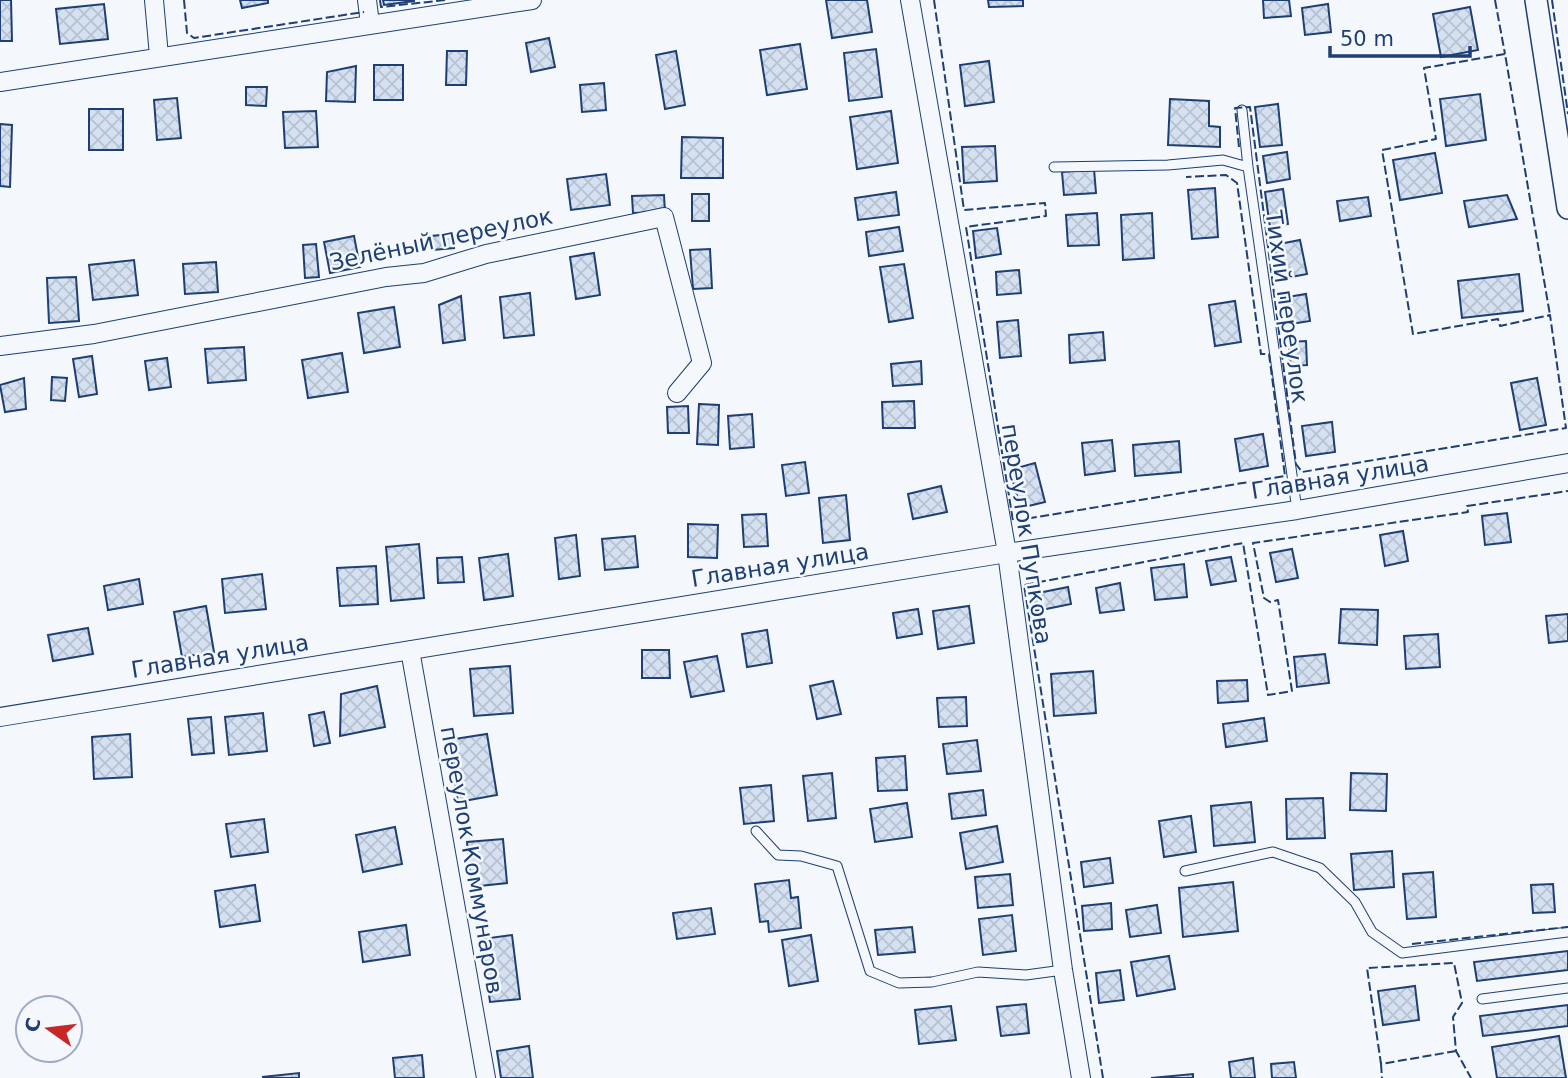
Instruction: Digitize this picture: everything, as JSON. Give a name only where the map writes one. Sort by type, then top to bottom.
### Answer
[{"type":"street","points":[[154,0],[159,56]]},
{"type":"street","points":[[367,0],[370,24]]},
{"type":"street","points":[[0,82],[532,0]]},
{"type":"street","name":"переулок Пупкова","points":[[910,0],[1007,553],[1063,970],[1081,1078]]},
{"type":"street","points":[[1536,0],[1568,208]]},
{"type":"street","name":"Зелёный переулок","points":[[0,345],[93,334],[386,277],[424,273],[486,254],[664,217],[702,363],[677,393]]},
{"type":"street","name":"Главная улица","points":[[0,717],[1007,553],[1297,510],[1568,463]]},
{"type":"street","name":"переулок Коммунаров","points":[[411,650],[486,1078]]},
{"type":"lane","name":"Тихий переулок","points":[[1242,110],[1297,510]]},
{"type":"lane","points":[[1054,167],[1168,165],[1223,160],[1248,167]]},
{"type":"lane","points":[[757,831],[778,855],[801,856],[837,866],[870,971],[899,983],[932,982],[978,972],[1026,975],[1063,970]]},
{"type":"lane","points":[[1185,872],[1273,852],[1320,868],[1355,902],[1372,932],[1402,953],[1568,932]]},
{"type":"lane","points":[[1482,999],[1568,988]]},
{"type":"building","points":[[0,0],[11,0],[12,41],[0,41]]},
{"type":"building","points":[[240,0],[268,0],[268,3],[242,8]]},
{"type":"building","points":[[383,0],[414,0],[414,1],[384,5]]},
{"type":"building","points":[[826,0],[867,0],[872,32],[832,38]]},
{"type":"building","points":[[988,0],[1023,0],[1023,6],[989,7]]},
{"type":"building","points":[[1263,0],[1289,0],[1291,16],[1264,18]]},
{"type":"building","points":[[104,4],[108,39],[60,44],[56,9]]},
{"type":"building","points":[[1328,4],[1331,32],[1305,35],[1302,8]]},
{"type":"building","points":[[1470,7],[1478,50],[1441,57],[1433,14]]},
{"type":"building","points":[[549,38],[555,67],[531,72],[526,43]]},
{"type":"building","points":[[800,44],[807,89],[767,95],[760,50]]},
{"type":"building","points":[[876,49],[882,97],[849,101],[844,53]]},
{"type":"building","points":[[447,51],[467,51],[466,85],[446,85]]},
{"type":"building","points":[[676,51],[685,105],[665,109],[656,55]]},
{"type":"building","points":[[989,61],[994,102],[965,106],[960,65]]},
{"type":"building","points":[[374,65],[403,65],[403,100],[374,100]]},
{"type":"building","points":[[356,66],[355,102],[326,101],[327,72]]},
{"type":"building","points":[[604,83],[606,110],[582,112],[580,85]]},
{"type":"building","points":[[246,87],[267,87],[266,106],[246,105]]},
{"type":"building","points":[[1480,94],[1486,140],[1446,146],[1440,99]]},
{"type":"building","points":[[177,98],[181,138],[157,140],[154,100]]},
{"type":"building","points":[[1170,99],[1209,101],[1209,126],[1220,127],[1220,147],[1168,145]]},
{"type":"building","points":[[1278,104],[1282,145],[1260,147],[1255,107]]},
{"type":"building","points":[[89,109],[123,109],[123,150],[89,150]]},
{"type":"building","points":[[316,111],[318,147],[285,148],[283,112]]},
{"type":"building","points":[[891,111],[898,163],[857,169],[850,117]]},
{"type":"building","points":[[0,124],[12,125],[10,187],[0,186]]},
{"type":"building","points":[[682,137],[723,138],[723,178],[681,178]]},
{"type":"building","points":[[995,146],[997,181],[964,183],[962,147]]},
{"type":"building","points":[[1287,152],[1290,179],[1267,183],[1263,156]]},
{"type":"building","points":[[1435,153],[1442,193],[1400,200],[1393,160]]},
{"type":"building","points":[[1094,169],[1096,193],[1064,195],[1062,172]]},
{"type":"building","points":[[606,174],[610,205],[571,210],[567,179]]},
{"type":"building","points":[[1215,188],[1218,237],[1192,239],[1188,190]]},
{"type":"building","points":[[1283,189],[1288,224],[1270,227],[1265,192]]},
{"type":"building","points":[[896,192],[899,215],[858,220],[855,198]]},
{"type":"building","points":[[692,194],[709,194],[709,221],[692,221]]},
{"type":"building","points":[[664,195],[665,212],[633,213],[632,196]]},
{"type":"building","points":[[1507,195],[1517,219],[1469,227],[1464,201]]},
{"type":"building","points":[[1368,197],[1371,216],[1340,221],[1337,201]]},
{"type":"building","points":[[1097,213],[1099,245],[1068,246],[1066,215]]},
{"type":"building","points":[[1152,213],[1154,258],[1123,260],[1121,215]]},
{"type":"building","points":[[899,227],[903,251],[869,256],[866,232]]},
{"type":"building","points":[[997,228],[1001,254],[976,258],[973,231]]},
{"type":"building","points":[[452,234],[454,248],[433,250],[431,236]]},
{"type":"building","points":[[354,236],[360,267],[330,273],[324,242]]},
{"type":"building","points":[[1300,240],[1307,274],[1281,279],[1274,245]]},
{"type":"building","points":[[316,244],[319,277],[305,278],[303,245]]},
{"type":"building","points":[[710,249],[712,288],[693,289],[690,250]]},
{"type":"building","points":[[594,253],[600,295],[576,299],[570,257]]},
{"type":"building","points":[[134,260],[138,295],[93,300],[89,265]]},
{"type":"building","points":[[216,262],[218,292],[185,294],[183,264]]},
{"type":"building","points":[[904,264],[913,318],[889,322],[880,267]]},
{"type":"building","points":[[1019,270],[1021,293],[997,295],[996,272]]},
{"type":"building","points":[[1519,274],[1523,311],[1462,318],[1458,281]]},
{"type":"building","points":[[76,277],[79,321],[49,323],[47,278]]},
{"type":"building","points":[[530,293],[534,335],[504,338],[500,297]]},
{"type":"building","points":[[1306,294],[1310,321],[1284,325],[1281,298]]},
{"type":"building","points":[[461,296],[465,340],[443,343],[439,305]]},
{"type":"building","points":[[1235,301],[1241,342],[1215,346],[1209,305]]},
{"type":"building","points":[[394,307],[400,347],[364,353],[358,313]]},
{"type":"building","points":[[1018,320],[1021,356],[1000,358],[997,322]]},
{"type":"building","points":[[1103,332],[1105,360],[1070,363],[1069,335]]},
{"type":"building","points":[[1306,341],[1307,365],[1290,366],[1289,342]]},
{"type":"building","points":[[244,347],[246,380],[208,383],[205,349]]},
{"type":"building","points":[[342,353],[348,392],[308,398],[302,360]]},
{"type":"building","points":[[92,356],[97,394],[79,397],[73,359]]},
{"type":"building","points":[[167,358],[171,387],[149,390],[145,361]]},
{"type":"building","points":[[921,361],[922,384],[893,386],[891,364]]},
{"type":"building","points":[[52,377],[67,378],[65,401],[51,400]]},
{"type":"building","points":[[24,378],[26,409],[5,412],[0,385]]},
{"type":"building","points":[[1537,378],[1546,425],[1520,430],[1511,383]]},
{"type":"building","points":[[914,401],[915,428],[883,428],[882,402]]},
{"type":"building","points":[[699,404],[719,405],[718,445],[697,444]]},
{"type":"building","points":[[688,406],[689,433],[668,433],[667,407]]},
{"type":"building","points":[[752,414],[754,447],[730,449],[728,416]]},
{"type":"building","points":[[1332,422],[1335,452],[1306,456],[1302,426]]},
{"type":"building","points":[[1263,434],[1268,466],[1240,471],[1235,439]]},
{"type":"building","points":[[1112,440],[1115,471],[1085,475],[1082,443]]},
{"type":"building","points":[[1179,441],[1181,472],[1135,476],[1133,445]]},
{"type":"building","points":[[805,462],[809,493],[786,496],[782,465]]},
{"type":"building","points":[[1035,463],[1045,502],[1020,508],[1010,470]]},
{"type":"building","points":[[941,486],[947,512],[913,519],[908,494]]},
{"type":"building","points":[[846,495],[850,540],[823,543],[819,498]]},
{"type":"building","points":[[1507,513],[1511,542],[1485,545],[1482,516]]},
{"type":"building","points":[[766,514],[768,546],[744,547],[742,515]]},
{"type":"building","points":[[688,524],[718,525],[717,558],[688,557]]},
{"type":"building","points":[[1403,531],[1408,561],[1385,566],[1380,535]]},
{"type":"building","points":[[576,535],[580,576],[559,579],[555,538]]},
{"type":"building","points":[[635,536],[638,567],[605,570],[602,539]]},
{"type":"building","points":[[419,544],[424,598],[391,601],[386,547]]},
{"type":"building","points":[[1292,549],[1298,578],[1276,582],[1270,553]]},
{"type":"building","points":[[508,554],[513,596],[484,600],[479,558]]},
{"type":"building","points":[[462,557],[464,582],[438,583],[437,558]]},
{"type":"building","points":[[1231,557],[1236,581],[1211,585],[1206,561]]},
{"type":"building","points":[[1184,564],[1187,597],[1155,600],[1151,568]]},
{"type":"building","points":[[376,566],[378,604],[340,606],[337,568]]},
{"type":"building","points":[[262,574],[266,609],[225,613],[222,579]]},
{"type":"building","points":[[139,579],[143,604],[108,610],[104,586]]},
{"type":"building","points":[[1120,583],[1124,610],[1100,613],[1096,588]]},
{"type":"building","points":[[1068,587],[1071,604],[1036,611],[1033,594]]},
{"type":"building","points":[[206,606],[214,652],[182,657],[174,612]]},
{"type":"building","points":[[969,606],[974,643],[938,649],[933,611]]},
{"type":"building","points":[[918,609],[922,634],[897,638],[893,613]]},
{"type":"building","points":[[1341,609],[1378,610],[1377,645],[1339,643]]},
{"type":"building","points":[[1568,614],[1568,641],[1549,643],[1546,616]]},
{"type":"building","points":[[88,628],[93,654],[53,661],[48,635]]},
{"type":"building","points":[[767,630],[772,663],[747,667],[742,634]]},
{"type":"building","points":[[1438,634],[1440,667],[1406,669],[1404,636]]},
{"type":"building","points":[[642,650],[669,650],[670,678],[642,678]]},
{"type":"building","points":[[1325,654],[1329,683],[1297,687],[1294,657]]},
{"type":"building","points":[[717,656],[724,691],[691,697],[684,662]]},
{"type":"building","points":[[510,666],[513,713],[474,716],[470,669]]},
{"type":"building","points":[[1093,671],[1096,713],[1054,716],[1051,674]]},
{"type":"building","points":[[1247,680],[1248,701],[1218,703],[1217,681]]},
{"type":"building","points":[[833,681],[841,714],[817,719],[810,686]]},
{"type":"building","points":[[377,686],[385,727],[340,736],[341,694]]},
{"type":"building","points":[[966,697],[967,726],[939,727],[937,698]]},
{"type":"building","points":[[324,712],[330,743],[314,746],[309,715]]},
{"type":"building","points":[[263,713],[267,751],[229,755],[225,717]]},
{"type":"building","points":[[211,717],[214,753],[192,755],[188,719]]},
{"type":"building","points":[[1264,718],[1267,741],[1226,747],[1223,724]]},
{"type":"building","points":[[130,734],[132,777],[94,779],[92,737]]},
{"type":"building","points":[[487,734],[497,795],[458,802],[448,740]]},
{"type":"building","points":[[977,740],[981,771],[947,774],[943,744]]},
{"type":"building","points":[[905,756],[907,790],[878,791],[876,758]]},
{"type":"building","points":[[832,773],[836,818],[808,821],[803,776]]},
{"type":"building","points":[[1351,773],[1387,774],[1386,811],[1350,810]]},
{"type":"building","points":[[771,785],[774,821],[744,824],[740,788]]},
{"type":"building","points":[[983,790],[986,815],[952,819],[949,794]]},
{"type":"building","points":[[1323,798],[1325,838],[1287,839],[1286,799]]},
{"type":"building","points":[[1251,802],[1255,842],[1214,846],[1211,806]]},
{"type":"building","points":[[907,803],[912,837],[875,842],[870,809]]},
{"type":"building","points":[[1191,816],[1196,852],[1164,857],[1159,821]]},
{"type":"building","points":[[264,819],[268,852],[231,857],[226,824]]},
{"type":"building","points":[[997,826],[1003,862],[966,869],[960,833]]},
{"type":"building","points":[[395,827],[402,864],[363,872],[356,835]]},
{"type":"building","points":[[503,839],[507,883],[471,887],[467,842]]},
{"type":"building","points":[[1392,851],[1394,887],[1354,890],[1351,854]]},
{"type":"building","points":[[1110,858],[1113,883],[1084,887],[1081,862]]},
{"type":"building","points":[[1433,872],[1436,917],[1407,919],[1403,874]]},
{"type":"building","points":[[1010,874],[1013,905],[978,908],[975,877]]},
{"type":"building","points":[[789,880],[791,898],[798,897],[801,928],[769,932],[768,921],[760,922],[755,884]]},
{"type":"building","points":[[1233,882],[1238,931],[1183,937],[1179,888]]},
{"type":"building","points":[[1553,884],[1555,912],[1533,913],[1531,885]]},
{"type":"building","points":[[255,885],[260,921],[220,927],[215,891]]},
{"type":"building","points":[[1111,903],[1112,929],[1084,931],[1082,906]]},
{"type":"building","points":[[1157,905],[1161,933],[1130,937],[1126,910]]},
{"type":"building","points":[[711,908],[715,934],[677,939],[673,913]]},
{"type":"building","points":[[1012,915],[1016,951],[983,955],[979,919]]},
{"type":"building","points":[[406,925],[410,955],[363,962],[359,932]]},
{"type":"building","points":[[912,927],[915,952],[878,955],[875,930]]},
{"type":"building","points":[[512,935],[520,999],[490,1002],[482,939]]},
{"type":"building","points":[[811,935],[818,981],[789,986],[782,940]]},
{"type":"building","points":[[1568,951],[1568,970],[1477,981],[1474,962]]},
{"type":"building","points":[[1169,956],[1175,989],[1137,996],[1131,962]]},
{"type":"building","points":[[1120,970],[1124,1000],[1099,1003],[1096,973]]},
{"type":"building","points":[[1415,986],[1419,1020],[1383,1025],[1378,991]]},
{"type":"building","points":[[1026,1004],[1029,1033],[1001,1036],[997,1007]]},
{"type":"building","points":[[1568,1005],[1568,1026],[1483,1036],[1480,1016]]},
{"type":"building","points":[[951,1006],[956,1040],[919,1044],[915,1010]]},
{"type":"building","points":[[1559,1036],[1566,1078],[1497,1078],[1492,1047]]},
{"type":"building","points":[[529,1046],[533,1078],[501,1078],[497,1051]]},
{"type":"building","points":[[422,1055],[424,1078],[395,1078],[393,1058]]},
{"type":"building","points":[[1253,1058],[1255,1078],[1231,1078],[1229,1062]]},
{"type":"building","points":[[1294,1062],[1296,1078],[1272,1078],[1271,1064]]},
{"type":"building","points":[[299,1073],[299,1078],[263,1078],[263,1077]]},
{"type":"building","points":[[1193,1074],[1193,1078],[1151,1078]]},
{"type":"fence","points":[[184,0],[187,33],[194,38],[364,12]]},
{"type":"fence","points":[[380,0],[381,7],[446,0]]},
{"type":"fence","points":[[934,0],[964,210],[1045,203],[1046,216],[966,227],[1013,521],[1285,476],[1269,354],[1261,354],[1237,183],[1226,175],[1186,177]]},
{"type":"fence","points":[[1495,0],[1505,54]]},
{"type":"fence","points":[[1552,0],[1568,114]]},
{"type":"fence","points":[[1239,147],[1235,108],[1250,107],[1296,464],[1302,472],[1566,428],[1550,315],[1500,326],[1498,319],[1413,334],[1382,150],[1436,139],[1424,68],[1505,54],[1550,315]]},
{"type":"fence","points":[[1103,1078],[1024,585],[1243,543],[1268,695],[1292,691],[1278,600],[1270,602],[1264,598],[1253,543],[1468,512],[1467,506],[1568,491]]},
{"type":"fence","points":[[1412,944],[1568,927]]},
{"type":"fence","points":[[1456,1051],[1381,1064],[1367,968],[1454,963],[1462,1003],[1453,1017],[1456,1051],[1471,1078]]},
{"type":"fence","points":[[1381,1064],[1382,1078]]}]
